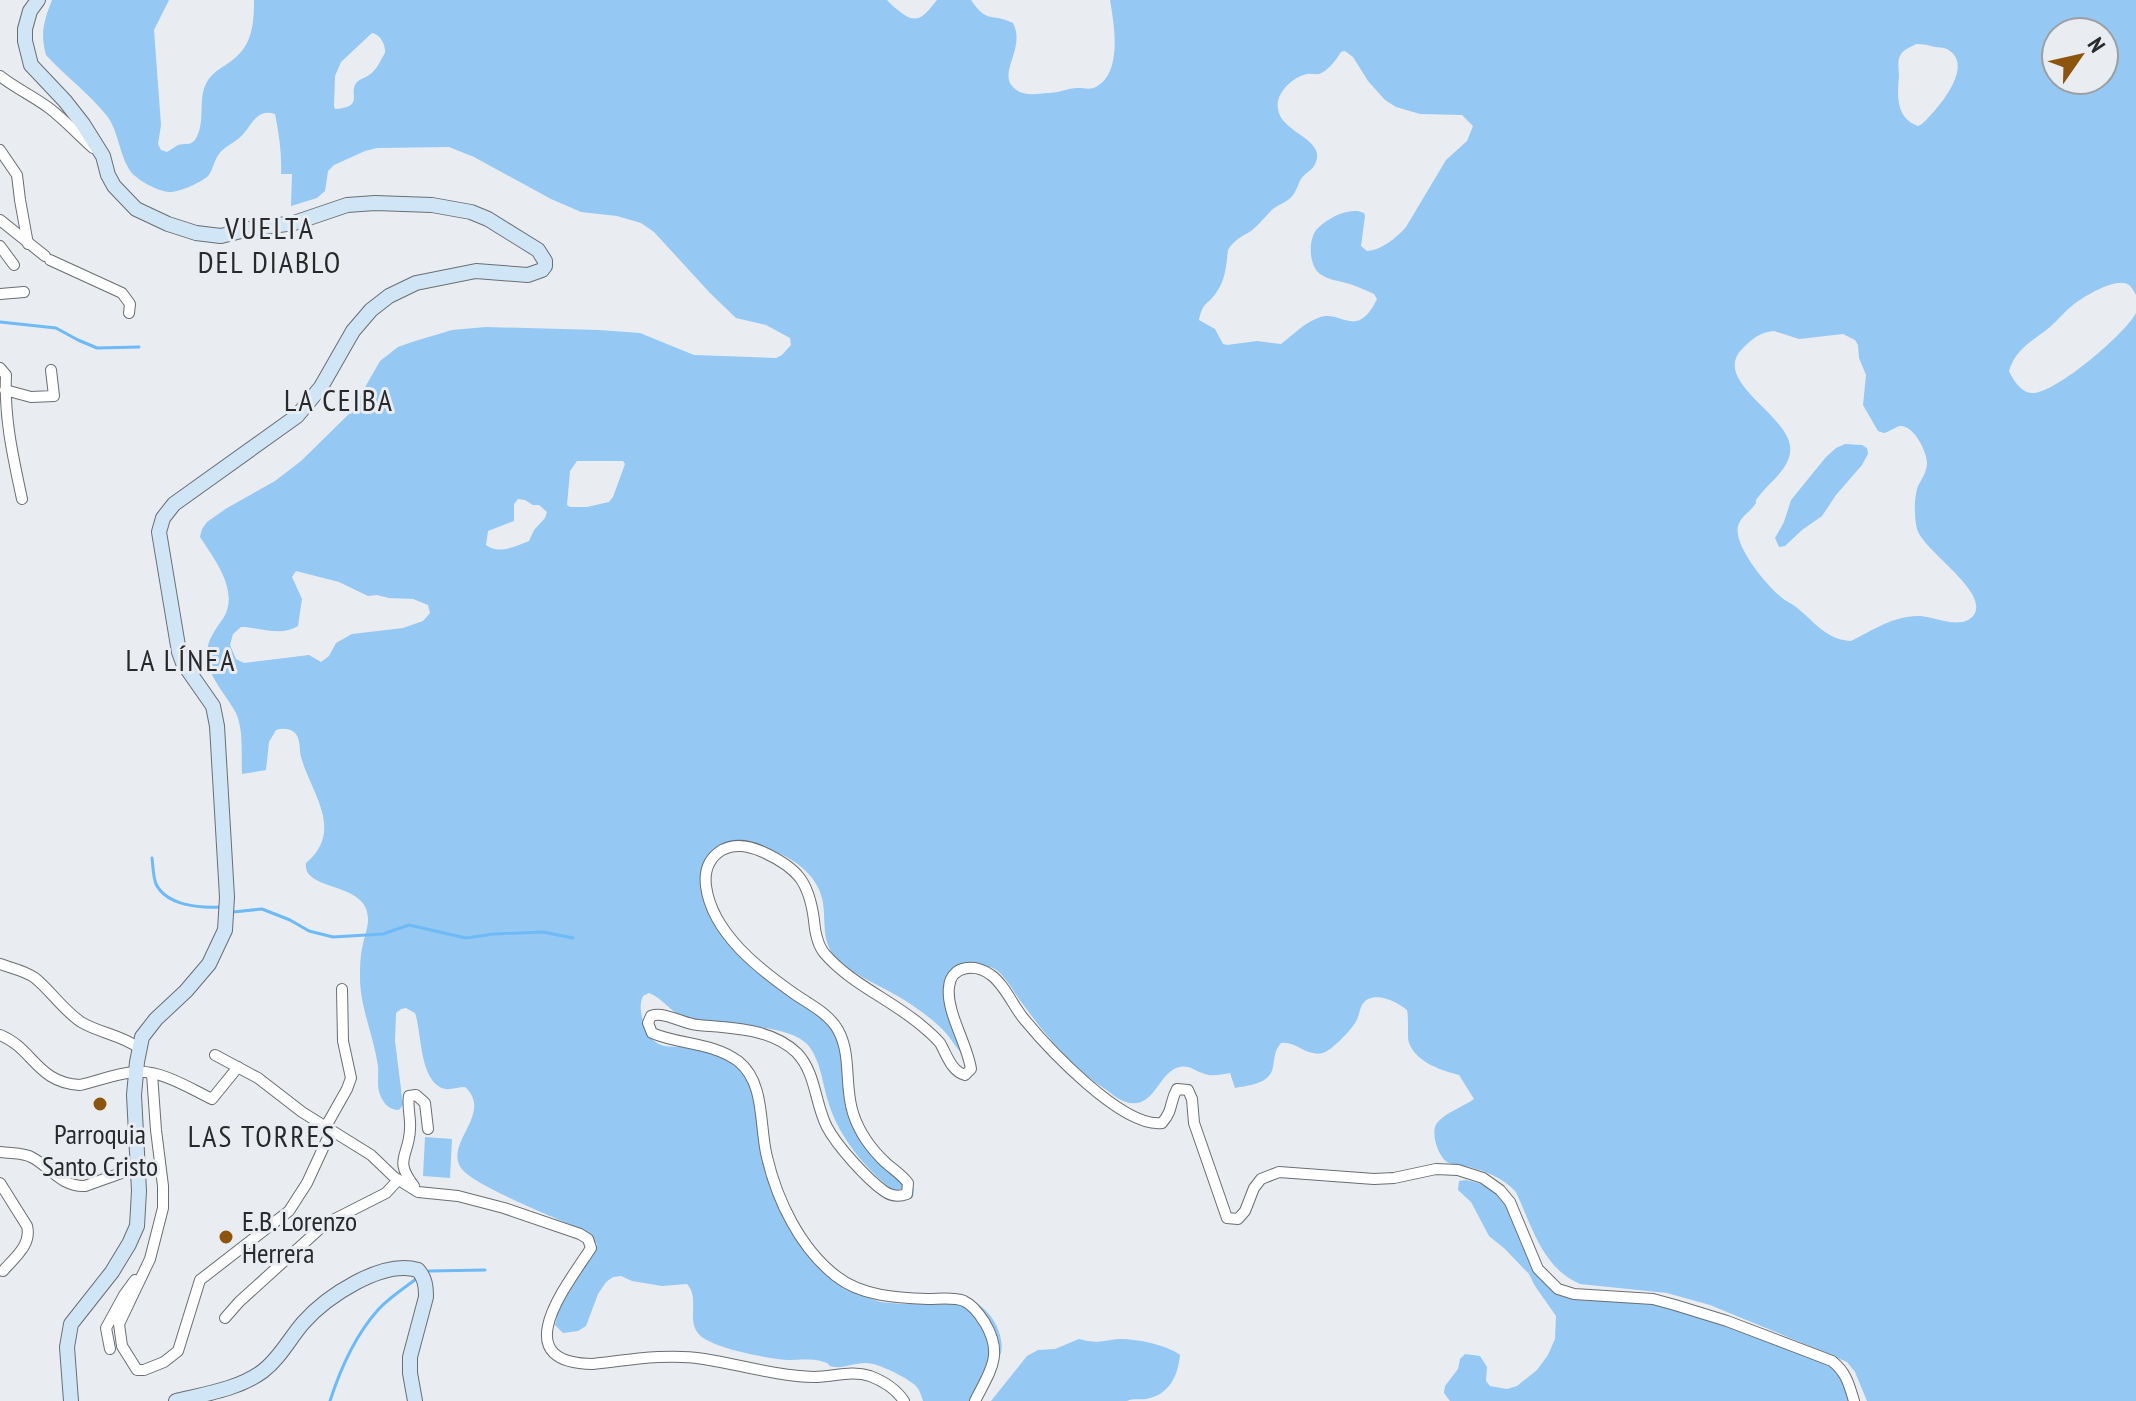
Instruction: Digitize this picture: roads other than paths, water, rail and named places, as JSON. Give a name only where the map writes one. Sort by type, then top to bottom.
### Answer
[{"type":"main road","points":[[38,0],[26,18],[25,41],[31,65],[83,124],[103,156],[114,186],[136,209],[168,224],[210,236],[294,223],[361,203],[432,205],[480,215],[538,250],[545,261],[542,270],[528,275],[476,271],[416,283],[389,296],[371,310],[353,331],[321,387],[297,416],[185,495],[163,518],[159,532],[176,640],[183,663],[213,706],[217,726],[227,920],[209,964],[148,1028],[139,1048],[134,1095],[139,1217],[134,1235],[112,1272],[75,1317],[68,1335],[71,1401]]},
{"type":"main road","points":[[176,1401],[248,1380],[274,1361],[305,1321],[322,1305],[356,1282],[401,1268],[418,1270],[426,1288],[410,1357],[415,1401]]},
{"type":"street","points":[[0,76],[47,106],[103,156]]},
{"type":"street","points":[[0,150],[19,180],[28,244]]},
{"type":"street","points":[[0,220],[48,258],[122,293],[130,304],[129,313]]},
{"type":"street","points":[[0,246],[14,265]]},
{"type":"street","points":[[0,294],[24,292]]},
{"type":"street","points":[[0,368],[6,375],[9,442],[22,499]]},
{"type":"street","points":[[5,390],[31,397],[54,396],[51,370]]},
{"type":"street","points":[[975,1401],[993,1365],[995,1348],[980,1315],[966,1302],[875,1293],[837,1277],[807,1246],[777,1191],[766,1155],[758,1096],[742,1065],[708,1046],[667,1039],[652,1033],[648,1023],[651,1016],[657,1014],[692,1025],[751,1030],[780,1041],[803,1061],[827,1126],[839,1144],[886,1193],[900,1197],[907,1194],[908,1183],[874,1150],[852,1111],[846,1055],[839,1032],[831,1020],[765,974],[730,937],[715,914],[707,892],[706,869],[714,855],[728,847],[755,848],[792,869],[808,891],[819,945],[825,954],[848,976],[921,1025],[938,1041],[960,1074],[965,1075],[971,1069],[951,1007],[949,988],[951,978],[957,972],[976,967],[993,976],[1023,1018],[1070,1069],[1130,1115],[1145,1122],[1162,1123],[1171,1113],[1177,1089],[1188,1090],[1194,1123],[1227,1218],[1238,1219],[1261,1179],[1279,1172],[1374,1179],[1436,1169],[1458,1170],[1483,1178],[1500,1190],[1510,1202],[1538,1269],[1558,1289],[1598,1297],[1653,1299],[1727,1321],[1832,1361],[1846,1375],[1854,1401]]},
{"type":"street","points":[[0,964],[36,979],[80,1021],[139,1048]]},
{"type":"street","points":[[152,1074],[163,1195],[160,1224],[150,1259],[119,1324],[122,1346],[137,1370],[144,1370],[174,1356],[180,1346],[200,1280],[289,1211],[310,1178],[351,1078],[343,1041],[342,989]]},
{"type":"street","points":[[0,1035],[11,1040],[39,1069],[71,1085],[136,1072],[166,1078],[212,1099],[238,1067]]},
{"type":"street","points":[[215,1055],[271,1087],[302,1112],[371,1155],[398,1180],[418,1192],[458,1196],[504,1208],[588,1239],[591,1248],[547,1323],[545,1334],[549,1347],[566,1360],[593,1364],[702,1358],[768,1372],[816,1377],[855,1373],[882,1381],[897,1391],[904,1401]]},
{"type":"street","points":[[418,1192],[406,1176],[403,1164],[410,1132],[408,1099],[411,1095],[420,1096],[425,1103],[428,1129]]},
{"type":"street","points":[[0,1152],[33,1158],[59,1178],[77,1186],[138,1167]]},
{"type":"street","points":[[225,1318],[249,1292],[325,1224],[386,1193],[398,1180]]},
{"type":"street","points":[[0,1183],[29,1234],[24,1247],[3,1271]]},
{"type":"street","points":[[110,1349],[106,1328],[124,1295],[150,1259]]},
{"type":"waterway","points":[[0,322],[56,328],[97,348],[139,347]]},
{"type":"waterway","points":[[152,858],[156,884],[168,897],[194,906],[220,907]]},
{"type":"waterway","points":[[233,912],[262,909],[309,931],[333,937],[383,934],[409,925],[466,938],[543,932],[573,938]]},
{"type":"waterway","points":[[429,1271],[485,1270]]},
{"type":"waterway","points":[[330,1401],[349,1354],[369,1321],[385,1302],[416,1279]]},
{"type":"place","name":"Parroquia Santo Cristo","points":[[100,1104]]},
{"type":"place","name":"E.B. Lorenzo Herrera","points":[[226,1237]]},
{"type":"district","name":"VUELTA DEL DIABLO","points":[[270,246]]},
{"type":"district","name":"LA CEIBA","points":[[339,401]]},
{"type":"district","name":"LA LÍNEA","points":[[181,661]]},
{"type":"district","name":"LAS TORRES","points":[[262,1137]]}]
